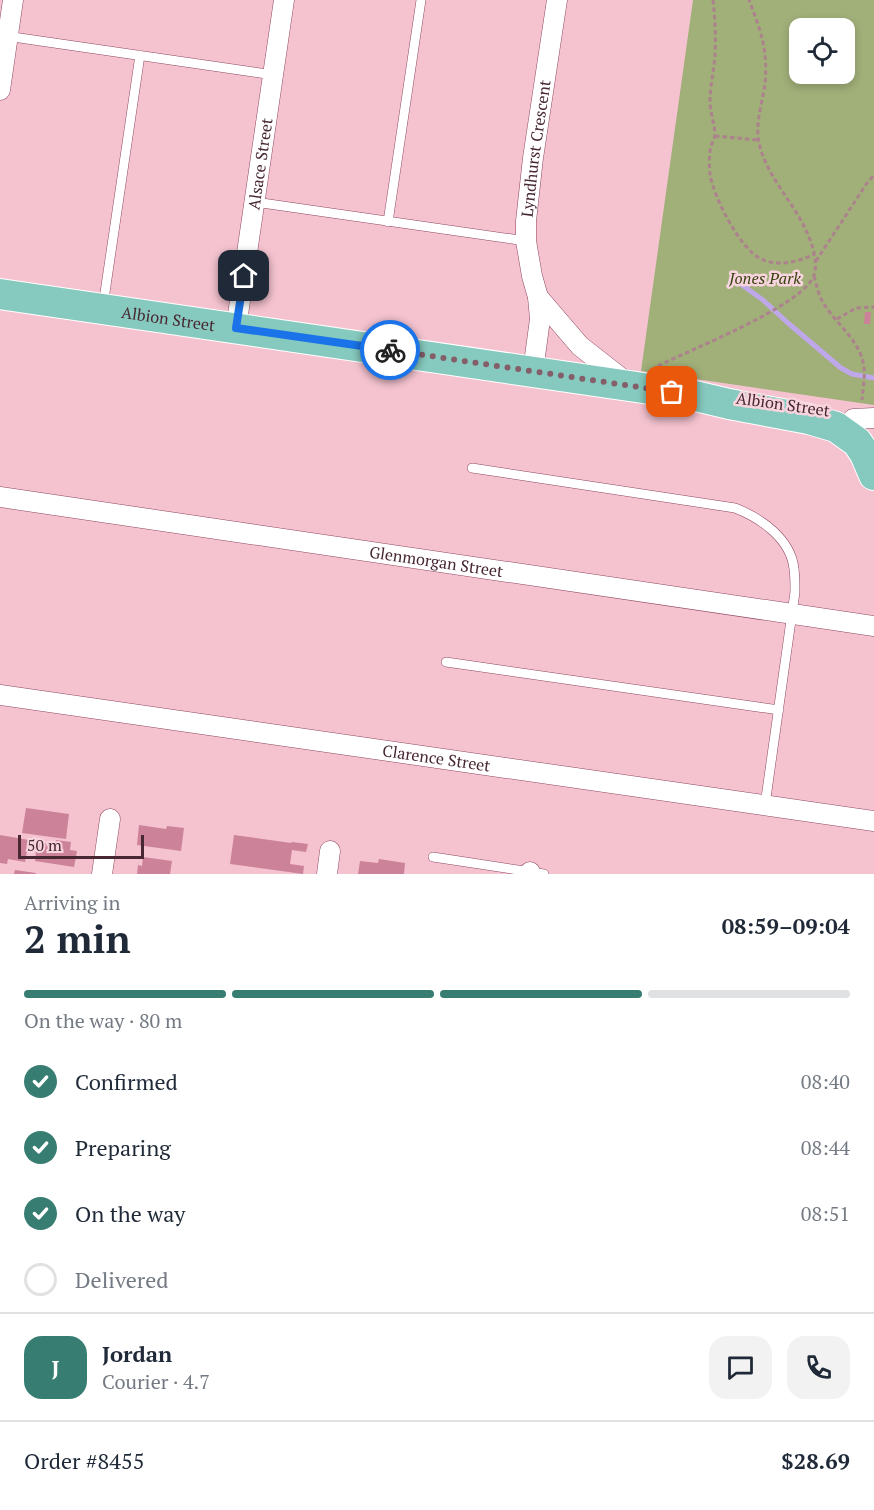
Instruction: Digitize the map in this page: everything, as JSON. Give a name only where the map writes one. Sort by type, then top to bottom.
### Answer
[{"type":"main road","name":"Albion Street","points":[[0,294],[533,372],[642,378],[691,395],[823,422],[847,434],[872,455]]},
{"type":"main road","name":"Albion Street","points":[[691,395],[741,397],[808,406],[863,418]]},
{"type":"main road","points":[[863,418],[872,455]]},
{"type":"street","points":[[0,90],[4,35],[13,0]]},
{"type":"street","name":"Alsace Street","points":[[236,328],[284,0]]},
{"type":"street","name":"Lyndhurst Crescent","points":[[533,372],[540,319],[538,297],[526,241],[527,204],[557,0]]},
{"type":"street","name":"Lyndhurst Crescent","points":[[538,297],[580,346],[594,358],[642,378]]},
{"type":"street","name":"Glenmorgan Street","points":[[0,497],[874,626]]},
{"type":"street","name":"Clarence Street","points":[[0,695],[874,821]]},
{"type":"street","points":[[102,874],[110,819]]},
{"type":"street","points":[[327,874],[330,850]]},
{"type":"lane","points":[[388,222],[421,0]]},
{"type":"lane","points":[[4,35],[274,75]]},
{"type":"lane","points":[[103,309],[140,55]]},
{"type":"lane","points":[[255,202],[526,241]]},
{"type":"lane","points":[[472,468],[720,505],[746,512],[759,519],[778,536],[788,549],[794,567],[795,592],[765,805]]},
{"type":"lane","points":[[446,662],[779,710]]},
{"type":"lane","points":[[433,857],[535,873]]},
{"type":"path","points":[[713,0],[715,55],[710,103],[715,136],[711,148],[710,172],[720,205],[732,227],[754,254],[762,259],[790,263],[814,254]]},
{"type":"path","points":[[749,0],[765,46],[765,82],[758,140],[763,159],[796,210],[809,236],[814,254],[814,276],[821,300],[850,336],[861,355],[865,371],[864,384]]},
{"type":"path","points":[[715,136],[758,140]]},
{"type":"path","points":[[815,262],[874,175]]},
{"type":"path","points":[[642,378],[771,312],[806,287],[814,276]]},
{"type":"path","points":[[837,319],[856,308],[874,308]]},
{"type":"green space","name":"Jones Park","points":[[693,0],[874,0],[874,405],[641,371]]},
{"type":"building","points":[[865,312],[871,312],[870,324],[864,324]]},
{"type":"building","points":[[26,808],[69,814],[66,839],[22,833]]},
{"type":"building","points":[[139,825],[166,829],[167,826],[184,828],[181,851],[137,845]]},
{"type":"building","points":[[0,835],[29,840],[25,862],[8,859],[7,864],[0,863]]},
{"type":"building","points":[[234,835],[308,844],[306,852],[292,850],[290,864],[304,866],[303,874],[230,864]]},
{"type":"building","points":[[56,840],[71,842],[70,850],[77,851],[74,867],[35,861],[37,842],[55,845]]},
{"type":"building","points":[[143,857],[172,861],[170,874],[137,874],[138,865],[142,866]]},
{"type":"building","points":[[379,859],[405,863],[404,874],[358,874],[360,861],[378,863]]},
{"type":"building","points":[[15,870],[36,873],[36,874],[14,874]]},
{"type":"waterway","points":[[735,280],[763,300],[841,368],[852,374],[874,378]]},
{"type":"way so far","points":[[390,350],[672,392]]},
{"type":"route","points":[[244,276],[236,328],[390,350]]}]
